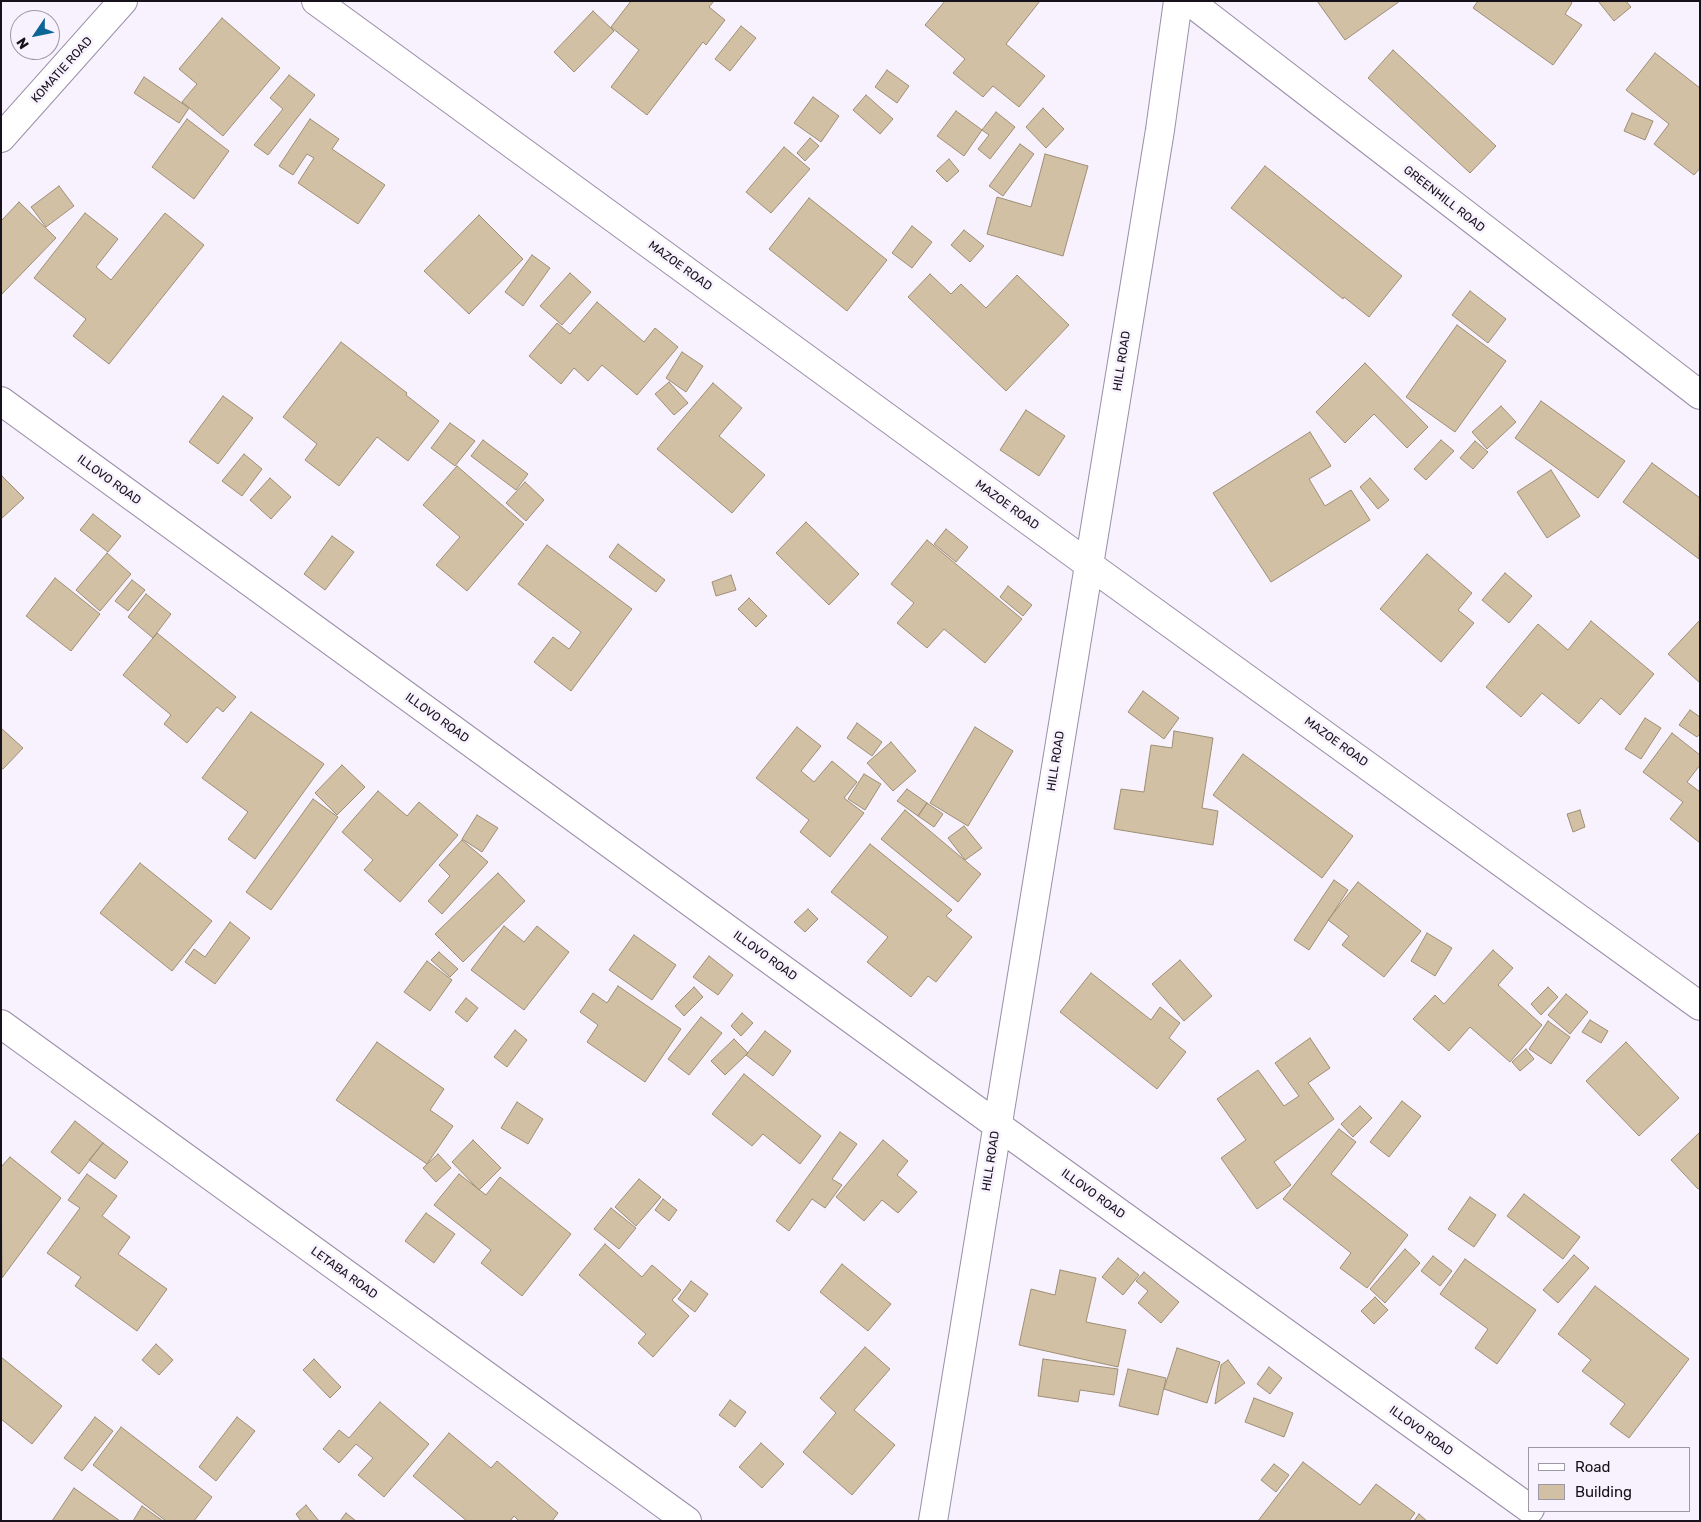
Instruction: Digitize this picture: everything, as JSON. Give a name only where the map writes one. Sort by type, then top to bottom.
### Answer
[{"type":"street","name":"KOMATIE ROAD","points":[[1,138],[123,1]]},
{"type":"street","name":"MAZOE ROAD","points":[[316,1],[1088,564],[1700,1006]]},
{"type":"street","name":"HILL ROAD","points":[[933,1521],[1160,130],[1178,1]]},
{"type":"street","name":"GREENHILL ROAD","points":[[1189,1],[1700,396]]},
{"type":"street","name":"ILLOVO ROAD","points":[[1,401],[997,1125],[1528,1508]]},
{"type":"street","name":"LETABA ROAD","points":[[1,1024],[687,1521]]},
{"type":"street","name":"ILLOVO ROAD","points":[[1534,1512],[1546,1521]]},
{"type":"building","points":[[631,1],[714,1],[709,7],[725,20],[706,45],[703,42],[647,115],[611,87],[639,50],[611,27]]},
{"type":"building","points":[[945,1],[1040,1],[1006,44],[1045,76],[1019,107],[993,86],[983,97],[953,73],[965,59],[925,25]]},
{"type":"building","points":[[1317,1],[1400,1],[1345,40]]},
{"type":"building","points":[[1478,1],[1570,1],[1572,3],[1565,14],[1582,25],[1553,65],[1473,8]]},
{"type":"building","points":[[1598,1],[1626,1],[1631,7],[1614,21]]},
{"type":"building","points":[[593,11],[614,31],[574,72],[554,52]]},
{"type":"building","points":[[222,18],[280,68],[223,136],[182,102],[197,84],[179,69]]},
{"type":"building","points":[[741,26],[756,38],[730,71],[715,59]]},
{"type":"building","points":[[1393,50],[1496,146],[1470,173],[1368,78]]},
{"type":"building","points":[[1655,53],[1700,88],[1700,168],[1694,175],[1654,144],[1669,124],[1626,90]]},
{"type":"building","points":[[887,70],[909,86],[897,103],[875,87]]},
{"type":"building","points":[[289,75],[315,95],[268,155],[254,145],[283,109],[270,98]]},
{"type":"building","points":[[144,77],[189,108],[179,123],[134,93]]},
{"type":"building","points":[[866,95],[893,119],[880,134],[853,110]]},
{"type":"building","points":[[813,97],[839,116],[821,142],[794,123]]},
{"type":"building","points":[[1043,108],[1064,129],[1046,148],[1026,127]]},
{"type":"building","points":[[956,111],[982,130],[964,156],[937,136]]},
{"type":"building","points":[[996,112],[1015,127],[990,159],[978,149],[989,135],[982,130]]},
{"type":"building","points":[[1632,113],[1653,121],[1645,140],[1624,131]]},
{"type":"building","points":[[187,119],[229,151],[194,199],[152,167]]},
{"type":"building","points":[[310,119],[339,139],[332,149],[385,185],[358,224],[298,183],[314,158],[307,154],[293,175],[279,166]]},
{"type":"building","points":[[810,138],[819,146],[805,161],[797,153]]},
{"type":"building","points":[[1020,144],[1034,154],[1003,196],[989,186]]},
{"type":"building","points":[[784,147],[810,169],[771,213],[746,192]]},
{"type":"building","points":[[1045,154],[1088,166],[1063,256],[987,234],[997,197],[1031,207]]},
{"type":"building","points":[[949,159],[959,171],[947,182],[936,171]]},
{"type":"building","points":[[1265,166],[1402,276],[1369,317],[1344,297],[1343,299],[1231,208]]},
{"type":"building","points":[[59,186],[74,206],[46,227],[31,207]]},
{"type":"building","points":[[809,198],[887,260],[847,311],[769,249]]},
{"type":"building","points":[[19,202],[56,238],[1,295],[1,221]]},
{"type":"building","points":[[85,213],[118,239],[96,267],[111,280],[165,213],[204,245],[109,364],[73,336],[86,319],[34,278]]},
{"type":"building","points":[[479,215],[523,259],[469,314],[424,271]]},
{"type":"building","points":[[912,226],[932,242],[912,268],[892,253]]},
{"type":"building","points":[[964,230],[984,246],[970,262],[951,245]]},
{"type":"building","points":[[532,255],[550,268],[523,306],[505,292]]},
{"type":"building","points":[[570,273],[591,292],[562,325],[540,306]]},
{"type":"building","points":[[930,274],[951,294],[961,284],[986,308],[1017,275],[1069,325],[1006,391],[908,297]]},
{"type":"building","points":[[1470,291],[1506,319],[1488,343],[1452,315]]},
{"type":"building","points":[[597,302],[644,342],[655,328],[678,347],[637,395],[602,365],[588,381],[574,368],[561,384],[529,356],[557,323],[570,334]]},
{"type":"building","points":[[1457,325],[1506,361],[1455,432],[1406,397]]},
{"type":"building","points":[[341,342],[407,393],[406,395],[439,421],[408,461],[377,437],[339,486],[305,460],[317,444],[283,417]]},
{"type":"building","points":[[682,352],[703,366],[686,392],[666,378]]},
{"type":"building","points":[[1365,363],[1428,427],[1407,448],[1374,414],[1345,443],[1316,412]]},
{"type":"building","points":[[669,382],[688,403],[674,415],[655,394]]},
{"type":"building","points":[[713,383],[742,408],[719,436],[765,475],[732,513],[657,449]]},
{"type":"building","points":[[223,396],[253,418],[218,464],[189,442]]},
{"type":"building","points":[[1541,401],[1625,461],[1598,498],[1515,438]]},
{"type":"building","points":[[1501,406],[1516,422],[1487,449],[1472,432]]},
{"type":"building","points":[[1026,410],[1065,436],[1039,476],[1000,450]]},
{"type":"building","points":[[450,423],[475,441],[455,466],[431,448]]},
{"type":"building","points":[[1310,432],[1331,466],[1309,479],[1325,506],[1351,490],[1370,520],[1271,582],[1213,493]]},
{"type":"building","points":[[483,440],[528,474],[516,490],[471,456]]},
{"type":"building","points":[[1441,440],[1454,451],[1426,480],[1414,469]]},
{"type":"building","points":[[1475,441],[1488,452],[1473,469],[1460,458]]},
{"type":"building","points":[[244,454],[262,469],[242,496],[222,481]]},
{"type":"building","points":[[1652,463],[1700,498],[1699,559],[1623,502]]},
{"type":"building","points":[[457,466],[524,524],[467,591],[436,565],[460,537],[423,505]]},
{"type":"building","points":[[1551,470],[1580,516],[1547,538],[1517,492]]},
{"type":"building","points":[[1,477],[24,498],[1,519]]},
{"type":"building","points":[[270,478],[291,497],[271,519],[250,500]]},
{"type":"building","points":[[1370,478],[1389,500],[1378,509],[1360,487]]},
{"type":"building","points":[[525,482],[544,500],[526,521],[506,503]]},
{"type":"building","points":[[93,514],[121,536],[108,552],[80,530]]},
{"type":"building","points":[[806,522],[859,574],[829,605],[776,553]]},
{"type":"building","points":[[946,529],[968,547],[956,562],[934,544]]},
{"type":"building","points":[[332,536],[354,552],[325,590],[304,574]]},
{"type":"building","points":[[927,540],[1022,619],[985,663],[944,629],[927,648],[897,623],[914,603],[891,584]]},
{"type":"building","points":[[618,544],[665,580],[656,592],[609,557]]},
{"type":"building","points":[[547,545],[632,609],[571,691],[534,662],[553,637],[569,649],[581,632],[518,584]]},
{"type":"building","points":[[107,553],[131,574],[100,611],[76,590]]},
{"type":"building","points":[[1427,554],[1472,593],[1458,610],[1474,623],[1441,662],[1380,609]]},
{"type":"building","points":[[1505,573],[1532,596],[1509,623],[1482,600]]},
{"type":"building","points":[[731,575],[736,590],[716,596],[712,582]]},
{"type":"building","points":[[55,578],[100,614],[71,651],[26,616]]},
{"type":"building","points":[[132,580],[145,590],[128,611],[115,601]]},
{"type":"building","points":[[1008,586],[1032,605],[1023,616],[1000,597]]},
{"type":"building","points":[[146,594],[171,614],[153,638],[128,617]]},
{"type":"building","points":[[749,598],[767,616],[756,627],[738,609]]},
{"type":"building","points":[[1700,620],[1700,683],[1668,654]]},
{"type":"building","points":[[1591,621],[1654,674],[1620,715],[1601,698],[1579,724],[1542,693],[1521,717],[1486,687],[1538,624],[1568,650]]},
{"type":"building","points":[[157,633],[236,697],[223,712],[217,707],[187,743],[164,724],[171,715],[123,675]]},
{"type":"building","points":[[1143,691],[1179,718],[1164,739],[1128,712]]},
{"type":"building","points":[[1690,710],[1700,717],[1700,734],[1697,737],[1679,725]]},
{"type":"building","points":[[251,712],[324,764],[255,859],[228,839],[248,812],[202,778]]},
{"type":"building","points":[[1645,718],[1661,728],[1641,759],[1625,749]]},
{"type":"building","points":[[857,723],[882,742],[872,756],[847,738]]},
{"type":"building","points":[[797,727],[821,746],[801,771],[814,782],[832,761],[857,782],[844,798],[864,813],[830,857],[800,832],[809,820],[756,778]]},
{"type":"building","points":[[975,727],[1013,751],[968,826],[930,803]]},
{"type":"building","points":[[1,728],[23,748],[3,769],[1,768]]},
{"type":"building","points":[[1174,731],[1213,738],[1202,808],[1218,811],[1213,845],[1114,829],[1121,789],[1144,792],[1151,745],[1172,748]]},
{"type":"building","points":[[1672,733],[1700,755],[1700,765],[1687,782],[1700,792],[1700,843],[1670,819],[1683,802],[1643,772]]},
{"type":"building","points":[[891,742],[916,771],[893,791],[867,763]]},
{"type":"building","points":[[1243,754],[1353,836],[1322,878],[1213,795]]},
{"type":"building","points":[[342,765],[365,787],[337,815],[315,793]]},
{"type":"building","points":[[864,774],[881,784],[865,810],[848,799]]},
{"type":"building","points":[[907,789],[927,803],[918,816],[897,801]]},
{"type":"building","points":[[378,791],[407,816],[419,802],[458,835],[400,902],[364,870],[373,860],[342,832]]},
{"type":"building","points":[[313,799],[338,817],[271,910],[246,892]]},
{"type":"building","points":[[927,803],[943,814],[934,827],[918,816]]},
{"type":"building","points":[[905,810],[981,874],[958,902],[881,839]]},
{"type":"building","points":[[1580,810],[1585,827],[1573,832],[1567,814]]},
{"type":"building","points":[[477,815],[498,828],[482,852],[462,839]]},
{"type":"building","points":[[964,826],[982,848],[965,860],[948,838]]},
{"type":"building","points":[[462,840],[488,862],[442,914],[428,901],[450,876],[439,865]]},
{"type":"building","points":[[870,844],[952,910],[946,916],[972,937],[936,982],[928,976],[911,997],[867,962],[888,937],[831,892]]},
{"type":"building","points":[[140,863],[212,921],[172,971],[100,913]]},
{"type":"building","points":[[498,873],[525,901],[463,962],[435,934]]},
{"type":"building","points":[[1334,880],[1348,890],[1309,950],[1294,940]]},
{"type":"building","points":[[1358,882],[1421,931],[1384,977],[1342,945],[1349,936],[1328,920]]},
{"type":"building","points":[[808,909],[818,919],[805,932],[794,922]]},
{"type":"building","points":[[230,922],[250,938],[215,984],[185,962],[194,949],[205,957]]},
{"type":"building","points":[[504,926],[524,942],[537,926],[569,952],[524,1010],[471,970]]},
{"type":"building","points":[[1427,933],[1452,948],[1435,976],[1411,961]]},
{"type":"building","points":[[634,935],[676,965],[652,1000],[609,970]]},
{"type":"building","points":[[1493,950],[1513,968],[1498,985],[1542,1025],[1510,1062],[1470,1027],[1449,1051],[1413,1019],[1435,995],[1444,1004]]},
{"type":"building","points":[[439,952],[458,969],[450,977],[431,960]]},
{"type":"building","points":[[709,956],[733,975],[718,995],[693,977]]},
{"type":"building","points":[[1180,960],[1212,996],[1184,1021],[1152,984]]},
{"type":"building","points":[[427,961],[452,980],[430,1011],[404,992]]},
{"type":"building","points":[[1091,973],[1151,1020],[1160,1007],[1180,1023],[1169,1038],[1186,1052],[1157,1089],[1060,1012]]},
{"type":"building","points":[[618,986],[681,1029],[645,1082],[587,1042],[598,1025],[580,1012],[593,993],[607,1003]]},
{"type":"building","points":[[694,987],[703,997],[684,1016],[675,1006]]},
{"type":"building","points":[[1548,987],[1558,997],[1541,1015],[1531,1004]]},
{"type":"building","points":[[1566,994],[1588,1012],[1570,1034],[1548,1015]]},
{"type":"building","points":[[466,998],[478,1008],[467,1022],[455,1012]]},
{"type":"building","points":[[742,1013],[753,1023],[741,1036],[731,1026]]},
{"type":"building","points":[[701,1017],[722,1033],[689,1075],[668,1059]]},
{"type":"building","points":[[1590,1020],[1608,1031],[1601,1043],[1582,1032]]},
{"type":"building","points":[[1548,1021],[1570,1037],[1551,1064],[1529,1049]]},
{"type":"building","points":[[515,1030],[527,1040],[507,1067],[494,1057]]},
{"type":"building","points":[[765,1031],[791,1051],[773,1076],[746,1055]]},
{"type":"building","points":[[1310,1038],[1330,1068],[1308,1083],[1334,1119],[1274,1162],[1291,1185],[1257,1209],[1221,1158],[1246,1140],[1217,1099],[1258,1070],[1284,1106],[1299,1096],[1275,1063]]},
{"type":"building","points":[[734,1039],[748,1053],[725,1075],[711,1061]]},
{"type":"building","points":[[377,1042],[444,1089],[430,1110],[453,1126],[427,1164],[336,1100]]},
{"type":"building","points":[[1626,1042],[1679,1098],[1639,1136],[1586,1081]]},
{"type":"building","points":[[1526,1049],[1534,1059],[1520,1071],[1512,1062]]},
{"type":"building","points":[[744,1074],[821,1136],[800,1164],[763,1134],[752,1146],[712,1114]]},
{"type":"building","points":[[1402,1101],[1421,1116],[1389,1157],[1370,1142]]},
{"type":"building","points":[[517,1102],[543,1119],[528,1144],[501,1128]]},
{"type":"building","points":[[1360,1106],[1372,1118],[1353,1137],[1341,1124]]},
{"type":"building","points":[[75,1121],[103,1143],[79,1174],[51,1152]]},
{"type":"building","points":[[1339,1129],[1356,1142],[1331,1174],[1408,1235],[1367,1288],[1340,1268],[1351,1253],[1283,1199]]},
{"type":"building","points":[[840,1132],[857,1144],[832,1179],[842,1185],[825,1208],[812,1199],[789,1231],[776,1221]]},
{"type":"building","points":[[1700,1132],[1700,1188],[1698,1189],[1671,1160]]},
{"type":"building","points":[[473,1140],[501,1168],[479,1190],[452,1162]]},
{"type":"building","points":[[883,1140],[908,1161],[897,1175],[917,1192],[898,1213],[882,1200],[864,1221],[836,1197]]},
{"type":"building","points":[[103,1143],[128,1162],[115,1179],[89,1160]]},
{"type":"building","points":[[438,1154],[451,1168],[436,1182],[423,1168]]},
{"type":"building","points":[[10,1157],[61,1198],[2,1278],[1,1167]]},
{"type":"building","points":[[87,1174],[117,1196],[102,1216],[130,1237],[118,1254],[167,1289],[137,1331],[75,1286],[81,1277],[47,1253],[80,1208],[68,1200]]},
{"type":"building","points":[[459,1174],[486,1195],[500,1177],[571,1234],[522,1296],[481,1263],[491,1250],[434,1205]]},
{"type":"building","points":[[639,1179],[661,1197],[636,1226],[615,1207]]},
{"type":"building","points":[[1524,1194],[1580,1237],[1563,1259],[1507,1216]]},
{"type":"building","points":[[1470,1197],[1496,1215],[1474,1247],[1448,1229]]},
{"type":"building","points":[[663,1199],[677,1210],[669,1221],[655,1210]]},
{"type":"building","points":[[611,1208],[636,1228],[619,1249],[594,1229]]},
{"type":"building","points":[[426,1213],[455,1234],[434,1263],[405,1241]]},
{"type":"building","points":[[605,1244],[642,1277],[652,1265],[681,1290],[672,1300],[689,1316],[653,1357],[638,1343],[646,1334],[579,1275]]},
{"type":"building","points":[[1405,1249],[1420,1263],[1385,1303],[1370,1289]]},
{"type":"building","points":[[1574,1255],[1589,1268],[1558,1303],[1543,1290]]},
{"type":"building","points":[[1433,1256],[1452,1271],[1440,1286],[1421,1271]]},
{"type":"building","points":[[1118,1258],[1139,1275],[1123,1295],[1102,1277]]},
{"type":"building","points":[[1465,1259],[1536,1310],[1497,1364],[1475,1348],[1488,1329],[1440,1294]]},
{"type":"building","points":[[842,1264],[891,1304],[868,1331],[820,1292]]},
{"type":"building","points":[[1060,1270],[1096,1278],[1086,1322],[1126,1330],[1118,1367],[1019,1345],[1031,1289],[1055,1295]]},
{"type":"building","points":[[1144,1272],[1179,1302],[1161,1323],[1138,1303],[1148,1291],[1136,1281]]},
{"type":"building","points":[[691,1281],[708,1294],[695,1312],[678,1299]]},
{"type":"building","points":[[1595,1286],[1689,1359],[1629,1438],[1610,1424],[1625,1404],[1582,1371],[1591,1360],[1558,1334]]},
{"type":"building","points":[[1375,1297],[1388,1310],[1374,1324],[1361,1311]]},
{"type":"building","points":[[156,1344],[173,1360],[159,1375],[142,1360]]},
{"type":"building","points":[[865,1347],[890,1369],[854,1410],[895,1445],[852,1495],[803,1452],[836,1413],[820,1398]]},
{"type":"building","points":[[1177,1348],[1220,1362],[1207,1403],[1164,1389]]},
{"type":"building","points":[[1,1357],[62,1406],[32,1444],[1,1419]]},
{"type":"building","points":[[314,1359],[341,1387],[330,1398],[303,1370]]},
{"type":"building","points":[[1043,1359],[1118,1369],[1114,1395],[1080,1390],[1078,1402],[1038,1396]]},
{"type":"building","points":[[1228,1360],[1245,1383],[1215,1404],[1221,1365]]},
{"type":"building","points":[[1269,1367],[1282,1378],[1270,1394],[1257,1384]]},
{"type":"building","points":[[1128,1369],[1166,1378],[1158,1415],[1119,1406]]},
{"type":"building","points":[[1254,1398],[1293,1413],[1284,1437],[1245,1422]]},
{"type":"building","points":[[730,1400],[746,1412],[735,1427],[719,1415]]},
{"type":"building","points":[[380,1402],[429,1444],[384,1497],[358,1475],[373,1458],[356,1444],[339,1463],[323,1449],[339,1430],[349,1438]]},
{"type":"building","points":[[95,1417],[113,1431],[82,1471],[64,1458]]},
{"type":"building","points":[[237,1417],[255,1431],[216,1481],[199,1467]]},
{"type":"building","points":[[121,1427],[212,1497],[194,1521],[166,1521],[93,1465]]},
{"type":"building","points":[[449,1433],[491,1468],[497,1461],[558,1513],[552,1521],[519,1521],[514,1516],[510,1521],[467,1521],[413,1476]]},
{"type":"building","points":[[761,1443],[784,1464],[762,1488],[739,1467]]},
{"type":"building","points":[[1303,1462],[1360,1505],[1376,1484],[1415,1513],[1409,1521],[1258,1521]]},
{"type":"building","points":[[1274,1464],[1289,1475],[1276,1492],[1261,1480]]},
{"type":"building","points":[[74,1488],[120,1521],[52,1521]]},
{"type":"building","points":[[306,1505],[319,1521],[301,1521],[296,1514]]},
{"type":"building","points":[[142,1506],[163,1521],[133,1521]]},
{"type":"building","points":[[346,1513],[356,1521],[340,1521]]},
{"type":"building","points":[[1419,1514],[1427,1521],[1414,1521]]}]
